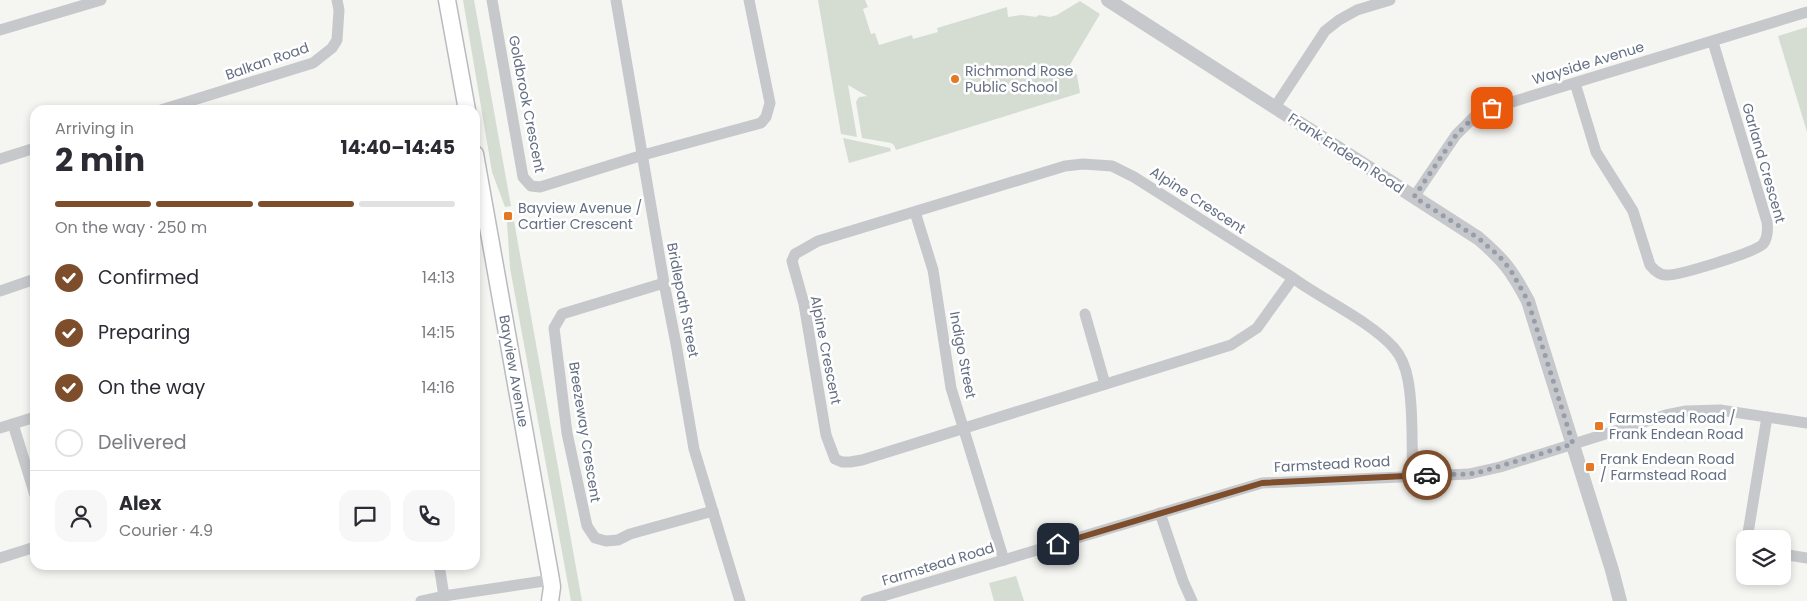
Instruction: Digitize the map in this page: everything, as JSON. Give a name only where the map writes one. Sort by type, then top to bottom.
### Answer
[{"type":"main road","points":[[447,0],[466,105]]},
{"type":"main road","name":"Bayview Avenue","points":[[480,197],[553,592]]},
{"type":"street","points":[[0,30],[101,0]]},
{"type":"street","name":"Balkan Road","points":[[177,105],[314,63],[332,48],[337,40],[339,10],[337,0]]},
{"type":"street","name":"Goldbrook Crescent","points":[[492,0],[524,177],[528,184],[540,187],[643,156]]},
{"type":"street","name":"Bridlepath Street","points":[[616,0],[694,449],[740,601]]},
{"type":"street","points":[[643,156],[761,123],[766,117],[770,103],[749,0]]},
{"type":"street","name":"Frank Endean Road","points":[[1108,0],[1478,238],[1499,256],[1510,269],[1528,301],[1620,601]]},
{"type":"street","points":[[1275,107],[1325,30],[1357,10],[1390,0]]},
{"type":"street","name":"Wayside Avenue","points":[[1414,197],[1456,135],[1476,115],[1492,108],[1807,12]]},
{"type":"street","name":"Garland Crescent","points":[[1575,83],[1596,152],[1633,211],[1650,264],[1654,270],[1666,275],[1683,272],[1752,251],[1763,244],[1768,234],[1767,222],[1713,42]]},
{"type":"street","points":[[0,159],[30,150]]},
{"type":"street","name":"Alpine Crescent","points":[[1293,278],[1257,328],[1231,346],[964,429],[850,462],[842,462],[835,459],[826,435],[804,304],[792,261],[795,254],[818,241],[1065,166],[1083,164],[1112,166],[1134,177],[1293,278],[1363,323],[1382,336],[1395,349],[1408,378],[1413,476]]},
{"type":"street","name":"Indigo Street","points":[[915,212],[933,270],[951,388],[1004,560]]},
{"type":"street","points":[[0,291],[30,281]]},
{"type":"street","name":"Breezeway Crescent","points":[[664,283],[562,314],[554,328],[567,433],[582,509],[586,526],[591,533],[595,538],[606,541],[618,540],[630,534],[713,511]]},
{"type":"street","points":[[1085,314],[1105,384]]},
{"type":"street","name":"Farmstead Road","points":[[866,601],[1262,483],[1469,474],[1666,415],[1686,411],[1720,410],[1807,423]]},
{"type":"street","points":[[1748,530],[1767,417]]},
{"type":"street","points":[[0,428],[30,419]]},
{"type":"street","points":[[13,424],[30,479]]},
{"type":"street","points":[[1160,514],[1183,582],[1192,601]]},
{"type":"street","points":[[0,558],[30,549]]},
{"type":"street","points":[[1791,555],[1807,558]]},
{"type":"street","points":[[439,570],[444,596]]},
{"type":"street","points":[[420,601],[444,596],[553,592]]},
{"type":"shaded area","points":[[463,0],[474,0],[511,206],[505,207],[492,172]]},
{"type":"shaded area","name":"Richmond Rose Public School","points":[[818,0],[865,0],[868,7],[863,9],[871,34],[875,33],[879,45],[912,35],[913,39],[938,32],[937,28],[1007,7],[1008,17],[1022,15],[1036,17],[1039,15],[1050,17],[1057,15],[1080,1],[1100,14],[1068,68],[1077,75],[1080,93],[896,150],[891,143],[862,138],[856,102],[859,97],[867,96],[848,85],[857,137],[841,134]]},
{"type":"shaded area","points":[[1807,27],[1807,132],[1778,36]]},
{"type":"shaded area","points":[[843,138],[890,148],[891,151],[849,163]]},
{"type":"shaded area","points":[[514,221],[582,601],[571,601],[510,268],[507,222]]},
{"type":"shaded area","points":[[1016,576],[1024,601],[994,601],[989,583]]},
{"type":"way so far","points":[[1427,475],[1469,474],[1484,471],[1573,444],[1528,301],[1510,269],[1499,256],[1478,238],[1414,197],[1456,135],[1476,115],[1492,108]]},
{"type":"place","name":"Richmond Rose Public School","points":[[955,79]]},
{"type":"place","name":"Bayview Avenue / Cartier Crescent","points":[[508,216]]},
{"type":"place","name":"Farmstead Road / Frank Endean Road","points":[[1599,426]]},
{"type":"place","name":"Frank Endean Road / Farmstead Road","points":[[1590,467]]},
{"type":"route","points":[[1058,544],[1262,483],[1427,475]]}]
